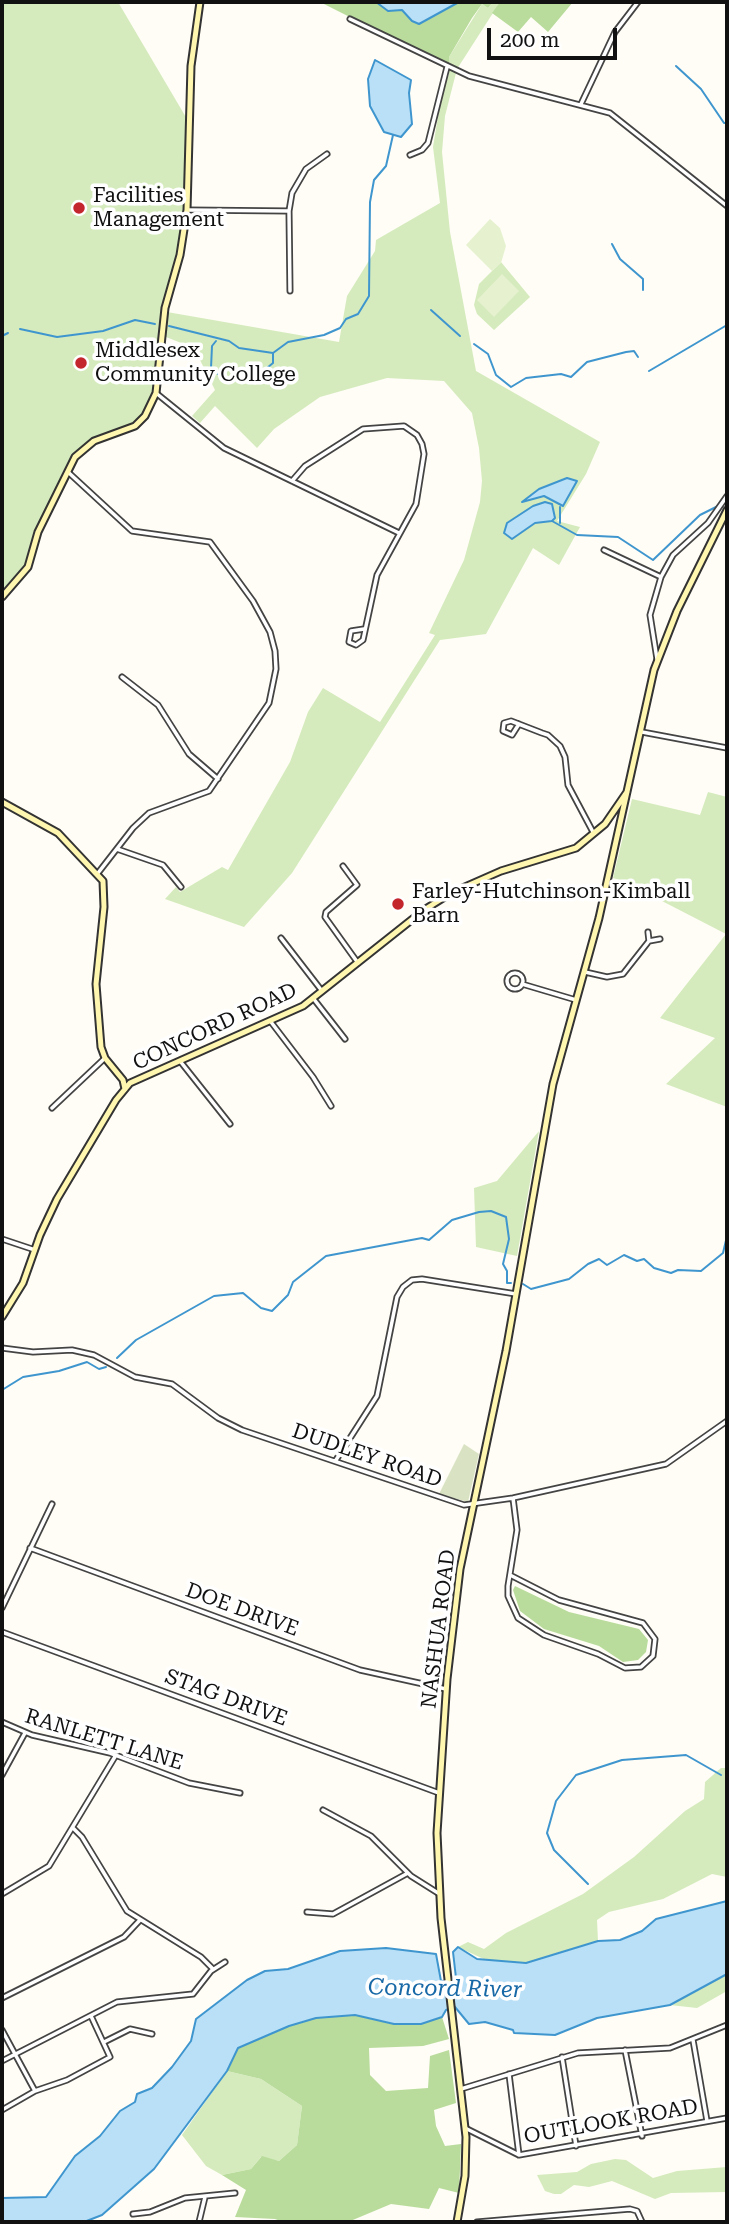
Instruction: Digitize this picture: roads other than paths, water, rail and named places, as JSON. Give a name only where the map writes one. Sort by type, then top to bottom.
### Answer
[{"type":"main road","points":[[2,597],[27,567],[38,532],[68,472],[84,448],[101,438],[135,426],[145,416],[156,393],[165,308],[180,255],[187,211],[191,66],[200,2]]},
{"type":"main road","name":"NASHUA ROAD","points":[[457,2222],[466,2176],[466,2128],[439,1893],[439,1793],[446,1689],[457,1592],[516,1294],[549,1101],[578,1001],[620,831],[657,660],[677,611],[727,510]]},
{"type":"main road","name":"CONCORD ROAD","points":[[2,1317],[18,1294],[57,1199],[125,1088],[139,1077],[271,1023],[313,998],[424,910],[451,893],[501,871],[572,850],[605,824],[631,785]]},
{"type":"main road","points":[[2,802],[58,833],[98,873],[105,891],[96,984],[101,1047],[105,1058],[116,1070],[125,1088]]},
{"type":"main road","points":[[605,824],[620,831]]},
{"type":"street","points":[[581,104],[615,32],[638,2]]},
{"type":"street","points":[[350,19],[447,67],[502,86],[610,113],[727,206]]},
{"type":"street","points":[[410,155],[417,153],[428,143],[447,67]]},
{"type":"street","points":[[290,290],[289,211],[300,176],[327,154]]},
{"type":"street","points":[[187,211],[289,211]]},
{"type":"street","points":[[156,393],[224,448],[399,533]]},
{"type":"street","points":[[292,481],[305,466],[355,433],[385,425],[404,426],[417,435],[424,454],[416,504],[377,575],[364,629],[360,644],[349,642],[351,631],[364,629]]},
{"type":"street","points":[[68,472],[132,531],[210,542],[253,601],[270,632],[276,669],[269,703],[209,791],[149,813],[133,828],[98,873]]},
{"type":"street","points":[[657,660],[651,640],[650,615],[661,577],[674,555],[708,523],[727,496]]},
{"type":"street","points":[[604,550],[661,577]]},
{"type":"street","points":[[122,677],[158,705],[190,754],[218,779]]},
{"type":"street","points":[[519,724],[511,735],[503,731],[507,722],[519,724],[548,735],[560,746],[565,757],[568,785],[594,834]]},
{"type":"street","points":[[642,732],[727,748]]},
{"type":"street","points":[[117,849],[163,865],[181,887]]},
{"type":"street","points":[[343,866],[357,885],[325,914],[358,963]]},
{"type":"street","points":[[648,932],[649,941]]},
{"type":"street","points":[[281,938],[322,991]]},
{"type":"street","points":[[585,972],[607,977],[624,974],[649,941],[660,939]]},
{"type":"street","points":[[522,984],[518,974],[508,979],[513,989],[522,984],[578,1001]]},
{"type":"street","points":[[313,998],[345,1039]]},
{"type":"street","points":[[271,1023],[331,1106]]},
{"type":"street","points":[[52,1108],[105,1058]]},
{"type":"street","points":[[180,1060],[230,1124]]},
{"type":"street","points":[[2,1239],[35,1250]]},
{"type":"street","points":[[336,1461],[377,1396],[397,1297],[403,1287],[412,1280],[422,1279],[516,1294]]},
{"type":"street","name":"DUDLEY ROAD","points":[[2,1348],[39,1352],[72,1350],[94,1355],[135,1377],[172,1384],[229,1424],[431,1496],[473,1505],[666,1464],[727,1421]]},
{"type":"street","points":[[510,1575],[559,1600],[643,1623],[654,1635],[653,1656],[641,1667],[629,1669],[534,1630],[512,1610],[508,1597],[510,1575],[518,1526],[513,1498]]},
{"type":"street","points":[[2,1608],[52,1504]]},
{"type":"street","name":"DOE DRIVE","points":[[30,1548],[360,1670],[446,1689]]},
{"type":"street","name":"STAG DRIVE","points":[[2,1632],[439,1793]]},
{"type":"street","name":"RANLETT LANE","points":[[2,1722],[25,1733],[116,1755],[189,1783],[240,1793]]},
{"type":"street","points":[[2,1775],[25,1733]]},
{"type":"street","points":[[2,1894],[46,1870],[116,1755]]},
{"type":"street","points":[[323,1810],[371,1836],[408,1873],[439,1893]]},
{"type":"street","points":[[74,1828],[82,1836],[124,1907],[140,1920],[201,1957],[213,1969]]},
{"type":"street","points":[[307,1912],[332,1914],[408,1873]]},
{"type":"street","points":[[2,1998],[124,1937],[140,1920]]},
{"type":"street","points":[[2,2060],[123,2000],[191,1995],[198,1991],[213,1969],[225,1962]]},
{"type":"street","points":[[2,2110],[35,2091],[107,2060],[111,2054],[91,2016]]},
{"type":"street","points":[[461,2089],[562,2057],[625,2050],[668,2049],[727,2025]]},
{"type":"street","points":[[104,2042],[130,2029],[152,2034]]},
{"type":"street","points":[[2,2030],[35,2091]]},
{"type":"street","points":[[693,2039],[707,2121]]},
{"type":"street","points":[[625,2050],[642,2136]]},
{"type":"street","points":[[562,2057],[576,2146]]},
{"type":"street","points":[[509,2074],[519,2155]]},
{"type":"street","name":"OUTLOOK ROAD","points":[[466,2128],[519,2155],[642,2136],[727,2118]]},
{"type":"street","points":[[134,2214],[153,2211],[177,2200],[235,2193]]},
{"type":"street","points":[[199,2222],[205,2197]]},
{"type":"street","points":[[477,2222],[630,2209],[638,2211],[642,2222]]},
{"type":"water","points":[[376,2],[459,2],[419,24],[412,21],[402,10],[388,11]]},
{"type":"water","points":[[375,60],[411,80],[409,93],[412,124],[401,137],[384,132],[370,106],[368,79]]},
{"type":"water","points":[[567,478],[577,481],[563,506],[544,496],[522,502],[539,489]]},
{"type":"water","points":[[545,502],[552,504],[555,518],[552,521],[535,523],[512,539],[504,533],[507,523],[533,506]]},
{"type":"water","name":"Concord River","points":[[727,1901],[727,1974],[670,2005],[597,2018],[555,2035],[514,2033],[513,2030],[485,2022],[469,2024],[455,2007],[446,2010],[442,2017],[421,2024],[394,2024],[355,2015],[316,2018],[289,2026],[238,2048],[227,2071],[154,2169],[102,2215],[84,2222],[2,2222],[2,2198],[46,2197],[75,2156],[100,2136],[120,2111],[135,2102],[137,2094],[152,2088],[172,2067],[191,2041],[196,2019],[247,1980],[265,1971],[288,1969],[340,1951],[386,1948],[436,1954],[441,1981],[452,1980],[456,1978],[453,1952],[458,1947],[477,1959],[526,1963],[598,1941],[620,1940],[642,1931],[656,1919]]},
{"type":"waterway","points":[[676,66],[701,89],[724,123],[727,123]]},
{"type":"waterway","points":[[169,326],[229,341],[239,348],[273,353],[288,342],[324,335],[340,328],[346,319],[358,314],[369,296],[370,202],[374,180],[386,166],[393,135]]},
{"type":"waterway","points":[[612,244],[620,259],[643,279],[643,290]]},
{"type":"waterway","points":[[431,310],[460,336]]},
{"type":"waterway","points":[[20,329],[57,337],[103,331],[135,320],[155,324]]},
{"type":"waterway","points":[[649,371],[727,325]]},
{"type":"waterway","points":[[2,336],[8,333]]},
{"type":"waterway","points":[[216,341],[212,346],[211,368],[224,379],[250,382],[273,363],[273,353]]},
{"type":"waterway","points":[[474,344],[488,354],[496,375],[511,387],[526,378],[561,374],[571,377],[587,362],[626,352],[634,351],[638,357]]},
{"type":"waterway","points":[[552,521],[577,535],[618,537],[653,560],[700,515],[718,506]]},
{"type":"waterway","points":[[560,507],[560,523]]},
{"type":"waterway","points":[[117,1358],[136,1340],[214,1296],[243,1293],[261,1308],[272,1311],[288,1295],[293,1282],[326,1256],[422,1238],[429,1240],[452,1220],[479,1212],[491,1211],[506,1217],[509,1239],[503,1264],[507,1271],[507,1283],[511,1283]]},
{"type":"waterway","points":[[523,1284],[531,1289],[569,1279],[599,1259],[607,1265],[624,1255],[637,1261],[644,1259],[654,1268],[671,1273],[678,1270],[701,1271],[723,1253],[727,1236]]},
{"type":"waterway","points":[[2,1390],[23,1377],[59,1371],[87,1362],[99,1369],[106,1367]]},
{"type":"waterway","points":[[588,1884],[554,1850],[547,1833],[556,1801],[576,1775],[622,1760],[686,1755],[721,1775]]},
{"type":"place","name":"Facilities Management","points":[[79,208]]},
{"type":"place","name":"Middlesex Community College","points":[[81,363]]},
{"type":"place","name":"Farley-Hutchinson-Kimball Barn","points":[[398,904]]}]
